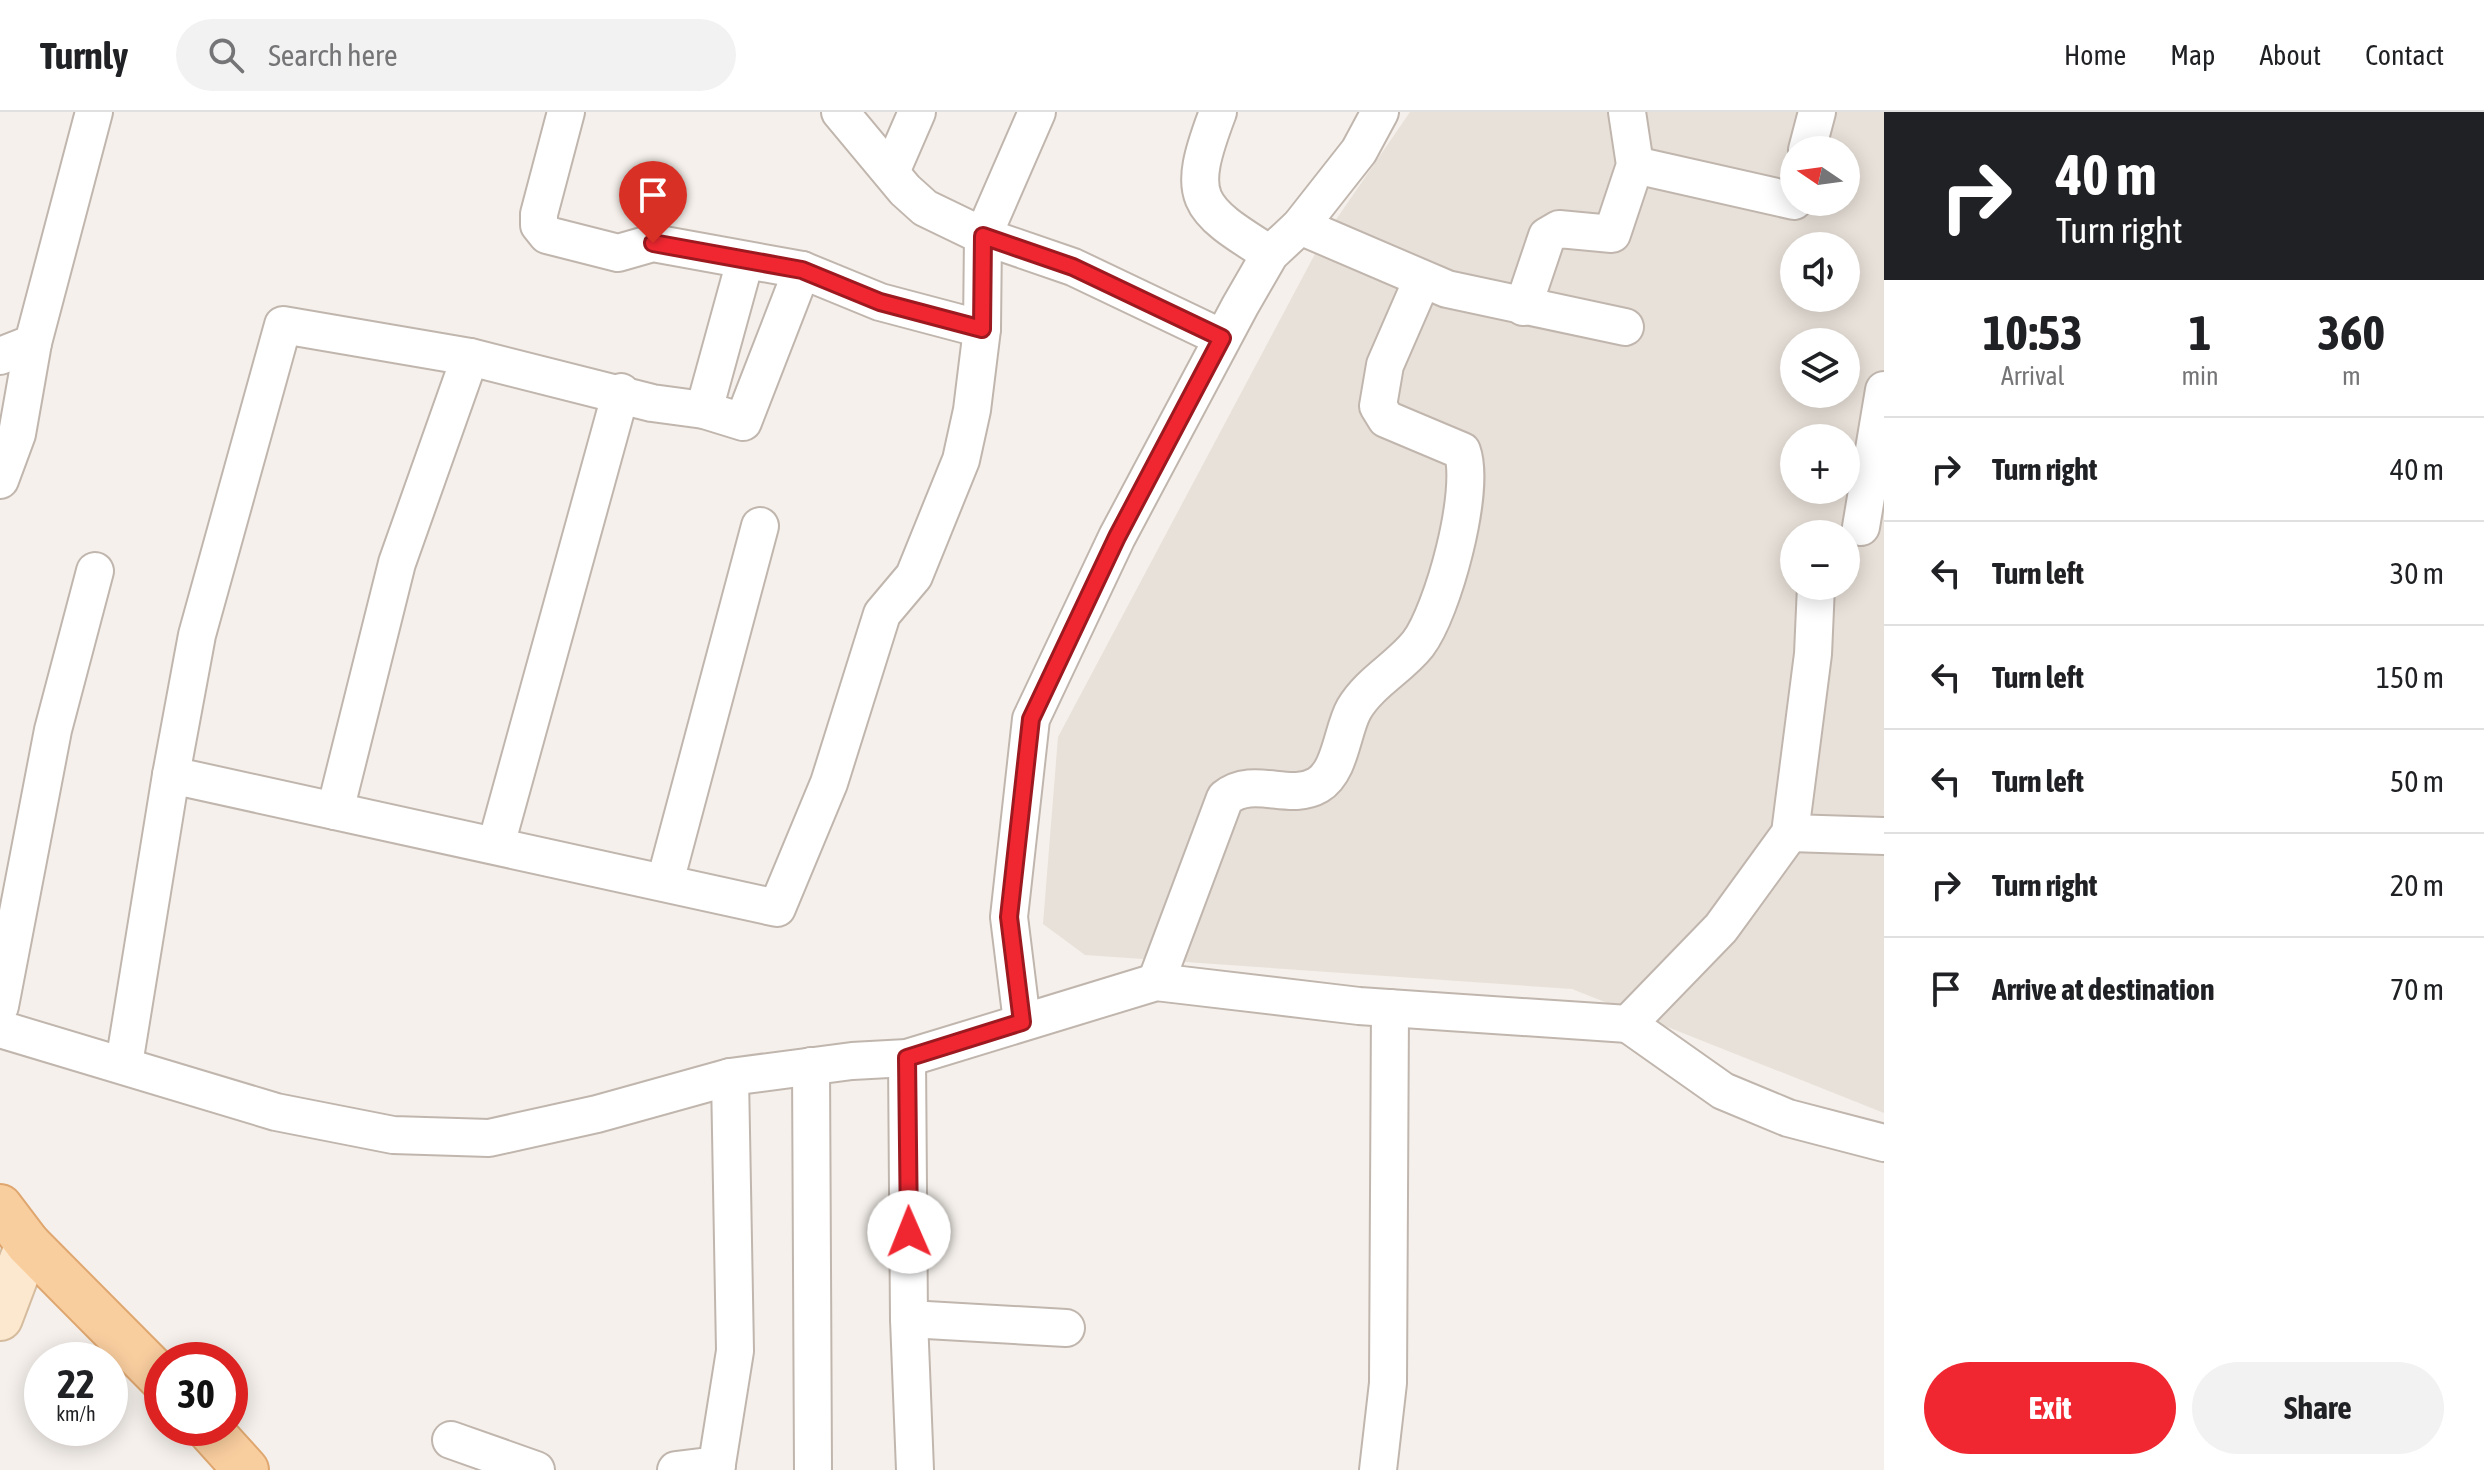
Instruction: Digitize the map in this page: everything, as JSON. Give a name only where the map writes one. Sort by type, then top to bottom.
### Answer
[{"type":"main road","points":[[0,1207],[28,1244],[144,1361]]},
{"type":"main road","points":[[224,1446],[246,1470]]},
{"type":"street","points":[[0,480],[17,434],[16,349],[94,112]]},
{"type":"street","points":[[566,112],[539,214],[539,225],[547,235],[618,253],[653,243],[802,270],[880,302],[982,329]]},
{"type":"street","points":[[840,112],[925,208],[983,236],[1073,267],[1222,338]]},
{"type":"street","points":[[891,172],[917,112]]},
{"type":"street","points":[[171,775],[777,908],[829,783],[882,614],[914,576],[961,460],[972,410],[982,329],[983,236],[1037,112]]},
{"type":"street","points":[[1218,112],[1204,148],[1198,191],[1218,221],[1270,254]]},
{"type":"street","points":[[1022,1022],[1009,917],[1031,719],[1117,537],[1270,254],[1300,226],[1359,151],[1380,112]]},
{"type":"street","points":[[1523,307],[1547,236],[1559,229],[1612,234],[1635,165],[1627,112]]},
{"type":"street","points":[[1811,136],[1817,112]]},
{"type":"street","points":[[1635,165],[1780,198]]},
{"type":"street","points":[[1300,226],[1422,280],[1523,307],[1625,327]]},
{"type":"street","points":[[704,410],[745,261]]},
{"type":"street","points":[[124,1064],[197,635],[283,325],[470,357],[621,392],[652,403],[704,410],[743,422],[802,270]]},
{"type":"street","points":[[1156,982],[1225,798],[1237,788],[1259,786],[1305,790],[1321,784],[1335,761],[1353,711],[1370,687],[1419,642],[1446,583],[1462,515],[1467,465],[1462,451],[1386,419],[1378,406],[1385,365],[1422,280]]},
{"type":"street","points":[[335,811],[397,563],[470,357]]},
{"type":"street","points":[[1861,530],[1884,390]]},
{"type":"street","points":[[496,845],[621,392]]},
{"type":"street","points":[[665,882],[760,526]]},
{"type":"street","points":[[0,1006],[53,730],[95,571]]},
{"type":"street","points":[[1628,1024],[1721,928],[1790,833],[1813,654],[1815,600]]},
{"type":"street","points":[[1790,833],[1884,836]]},
{"type":"street","points":[[0,1029],[291,1115],[393,1135],[489,1138],[597,1114],[730,1077],[907,1058],[1156,982],[1390,1008],[1628,1024],[1723,1091],[1788,1118],[1884,1143]]},
{"type":"street","points":[[1378,1470],[1388,1383],[1390,1008]]},
{"type":"street","points":[[907,1058],[909,1319],[915,1470]]},
{"type":"street","points":[[811,1066],[813,1470]]},
{"type":"street","points":[[676,1470],[716,1468],[735,1351],[730,1077]]},
{"type":"street","points":[[0,1318],[28,1244]]},
{"type":"street","points":[[909,1319],[1066,1328]]},
{"type":"street","points":[[451,1440],[536,1470]]},
{"type":"shaded area","points":[[1410,112],[1884,112],[1884,1113],[1572,989],[1085,955],[1043,924],[1058,737],[1324,237]]},
{"type":"route","points":[[653,243],[802,270],[880,302],[982,329],[983,236],[1073,267],[1222,338],[1117,537],[1031,719],[1009,917],[1022,1022],[907,1058],[909,1232]]}]
